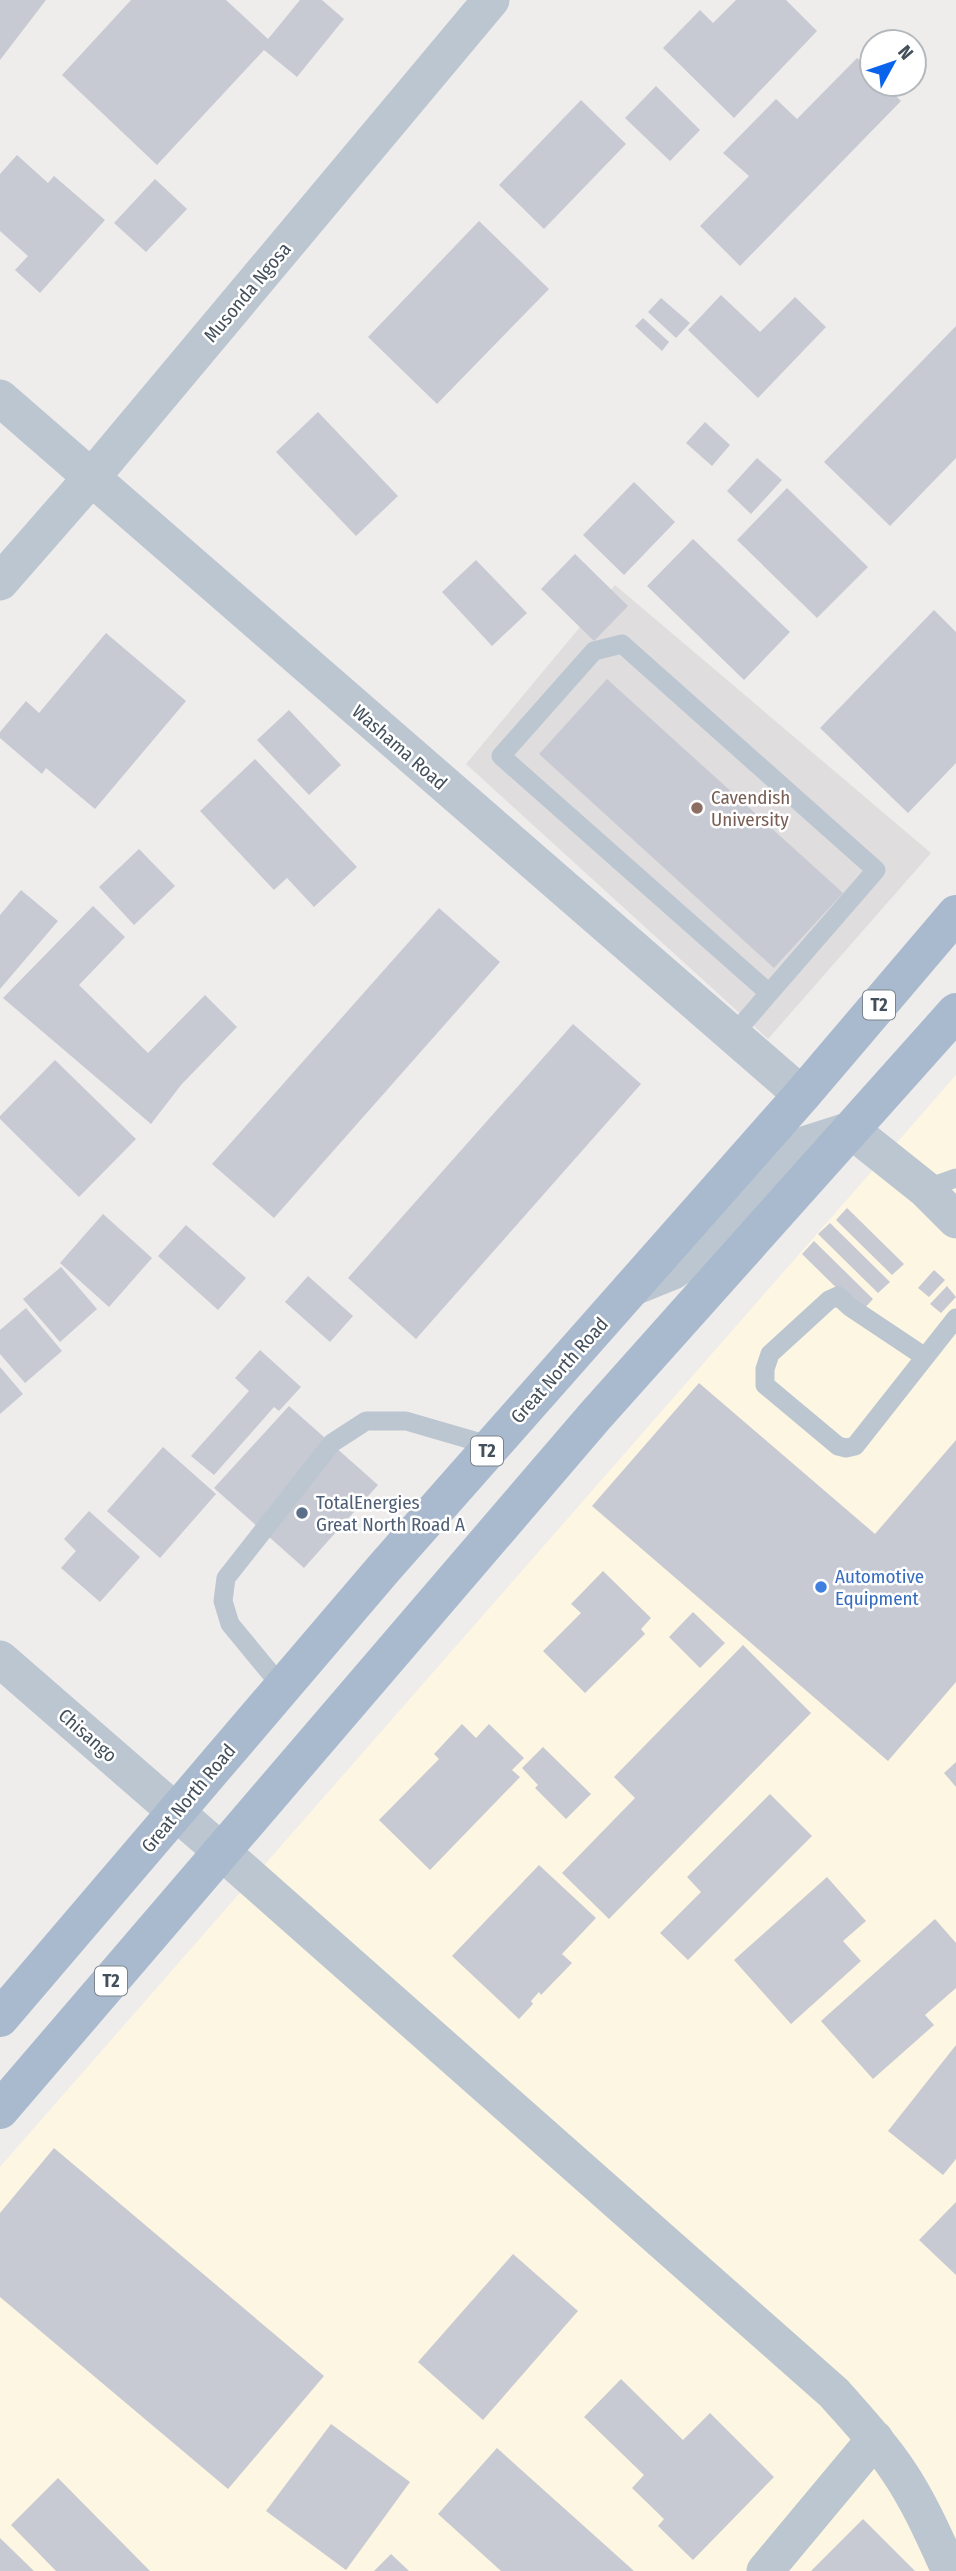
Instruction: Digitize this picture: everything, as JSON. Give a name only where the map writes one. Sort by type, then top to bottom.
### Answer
[{"type":"main road","name":"Great North Road","points":[[0,2018],[282,1687],[802,1095],[956,915]]},
{"type":"main road","name":"T2","points":[[0,2110],[595,1416],[956,1012]]},
{"type":"street","name":"Musonda Ngosa","points":[[0,582],[91,478],[491,0]]},
{"type":"street","name":"Washama Road","points":[[0,398],[802,1095]]},
{"type":"street","points":[[631,1288],[689,1260],[807,1144],[851,1130],[940,1184],[956,1220]]},
{"type":"street","name":"Chisango","points":[[0,1659],[834,2393],[898,2469],[921,2509],[950,2571]]},
{"type":"street","points":[[765,2571],[874,2439]]},
{"type":"lane","points":[[733,1035],[876,870],[622,643],[594,651],[501,756],[769,993]]},
{"type":"lane","points":[[925,1357],[850,1307],[838,1296],[829,1300],[770,1354],[765,1369],[765,1385],[838,1446],[855,1446],[956,1318]]},
{"type":"lane","points":[[282,1687],[230,1624],[223,1601],[226,1578],[332,1443],[366,1421],[379,1421],[406,1422],[492,1446]]},
{"type":"shaded area","name":"Cavendish University","points":[[615,585],[931,853],[768,1039],[466,764]]},
{"type":"shaded area","points":[[956,1075],[956,2571],[0,2571],[0,2167]]},
{"type":"building","points":[[0,0],[46,0],[0,60]]},
{"type":"building","points":[[131,0],[226,0],[268,39],[300,0],[322,0],[344,19],[297,77],[264,50],[157,165],[62,75]]},
{"type":"building","points":[[736,0],[786,0],[817,31],[734,118],[663,48],[700,10],[713,23]]},
{"type":"building","points":[[857,58],[858,98],[898,98],[901,101],[740,266],[700,226],[749,176],[723,153],[776,99],[797,119]]},
{"type":"building","points":[[656,86],[700,130],[670,161],[625,118]]},
{"type":"building","points":[[581,100],[626,144],[544,229],[499,185]]},
{"type":"building","points":[[17,155],[48,183],[54,176],[105,220],[40,293],[15,270],[28,256],[0,231],[0,174]]},
{"type":"building","points":[[155,179],[187,209],[146,252],[114,223]]},
{"type":"building","points":[[479,221],[549,289],[437,404],[368,337]]},
{"type":"building","points":[[721,295],[760,332],[795,297],[826,327],[758,398],[688,330]]},
{"type":"building","points":[[661,298],[690,323],[676,338],[648,312]]},
{"type":"building","points":[[643,318],[669,342],[662,351],[635,326]]},
{"type":"building","points":[[956,326],[956,458],[890,526],[824,462]]},
{"type":"building","points":[[318,412],[398,496],[356,536],[276,452]]},
{"type":"building","points":[[705,422],[730,445],[712,466],[686,443]]},
{"type":"building","points":[[757,458],[782,480],[751,514],[727,491]]},
{"type":"building","points":[[634,482],[675,522],[624,575],[583,535]]},
{"type":"building","points":[[787,488],[868,567],[817,618],[737,540]]},
{"type":"building","points":[[693,539],[790,632],[744,680],[647,586]]},
{"type":"building","points":[[575,554],[628,606],[594,641],[541,589]]},
{"type":"building","points":[[476,560],[527,613],[492,646],[442,592]]},
{"type":"building","points":[[934,610],[956,632],[956,763],[908,813],[820,728]]},
{"type":"building","points":[[106,633],[186,701],[95,809],[46,768],[42,774],[0,738],[0,732],[26,701],[39,713]]},
{"type":"building","points":[[607,679],[843,893],[774,968],[539,754]]},
{"type":"building","points":[[289,710],[341,765],[309,795],[257,740]]},
{"type":"building","points":[[255,759],[357,867],[314,907],[287,878],[274,890],[200,811]]},
{"type":"building","points":[[139,849],[175,886],[134,925],[99,887]]},
{"type":"building","points":[[21,890],[58,921],[0,989],[0,915]]},
{"type":"building","points":[[93,906],[125,937],[79,985],[148,1053],[205,995],[237,1027],[181,1085],[151,1124],[3,998]]},
{"type":"building","points":[[439,908],[500,962],[274,1218],[212,1164]]},
{"type":"building","points":[[573,1024],[641,1084],[416,1339],[348,1278]]},
{"type":"building","points":[[55,1060],[136,1139],[79,1197],[0,1119]]},
{"type":"building","points":[[847,1208],[904,1264],[892,1275],[836,1220]]},
{"type":"building","points":[[103,1214],[152,1258],[109,1307],[60,1263]]},
{"type":"building","points":[[830,1223],[890,1282],[878,1293],[818,1234]]},
{"type":"building","points":[[186,1225],[246,1278],[218,1310],[158,1256]]},
{"type":"building","points":[[814,1241],[873,1299],[861,1312],[802,1254]]},
{"type":"building","points":[[61,1267],[97,1309],[60,1342],[23,1299]]},
{"type":"building","points":[[934,1270],[945,1280],[929,1297],[918,1288]]},
{"type":"building","points":[[308,1276],[353,1316],[330,1342],[285,1302]]},
{"type":"building","points":[[947,1286],[956,1297],[941,1313],[930,1304]]},
{"type":"building","points":[[26,1308],[62,1351],[25,1383],[0,1354],[0,1330]]},
{"type":"building","points":[[260,1350],[301,1387],[279,1411],[274,1407],[214,1475],[191,1456],[249,1391],[235,1378]]},
{"type":"building","points":[[0,1367],[23,1394],[0,1414]]},
{"type":"building","name":"Automotive Equipment","points":[[699,1383],[875,1534],[956,1440],[956,1682],[888,1761],[592,1506]]},
{"type":"building","points":[[289,1406],[378,1485],[304,1568],[214,1488]]},
{"type":"building","points":[[163,1447],[216,1494],[160,1558],[107,1511]]},
{"type":"building","points":[[89,1511],[140,1557],[100,1602],[61,1568],[76,1551],[64,1539]]},
{"type":"building","points":[[603,1571],[651,1618],[641,1629],[645,1634],[585,1693],[543,1651],[581,1613],[571,1604]]},
{"type":"building","points":[[693,1612],[725,1643],[700,1668],[669,1637]]},
{"type":"building","points":[[743,1645],[811,1713],[609,1919],[562,1873],[635,1798],[614,1777]]},
{"type":"building","points":[[462,1724],[476,1738],[489,1724],[524,1758],[512,1770],[520,1777],[430,1870],[379,1820],[439,1759],[434,1754]]},
{"type":"building","points":[[543,1747],[591,1794],[566,1819],[535,1788],[538,1785],[522,1768]]},
{"type":"building","points":[[956,1762],[956,1787],[944,1773]]},
{"type":"building","points":[[770,1794],[812,1836],[688,1960],[660,1933],[701,1892],[687,1877]]},
{"type":"building","points":[[539,1865],[596,1918],[562,1954],[572,1963],[541,1995],[539,1992],[531,2001],[533,2004],[519,2019],[452,1956]]},
{"type":"building","points":[[827,1877],[866,1921],[843,1941],[861,1961],[791,2024],[734,1960]]},
{"type":"building","points":[[935,1919],[956,1943],[956,1988],[925,2015],[934,2025],[873,2079],[821,2021]]},
{"type":"building","points":[[956,2045],[956,2159],[943,2175],[888,2131]]},
{"type":"building","points":[[54,2148],[324,2376],[228,2489],[0,2297],[0,2213]]},
{"type":"building","points":[[956,2202],[956,2275],[919,2240]]},
{"type":"building","points":[[513,2254],[578,2311],[483,2420],[418,2362]]},
{"type":"building","points":[[621,2379],[683,2440],[710,2413],[774,2477],[693,2560],[658,2526],[664,2519],[632,2488],[644,2475],[584,2417]]},
{"type":"building","points":[[331,2424],[410,2482],[346,2570],[266,2511]]},
{"type":"building","points":[[497,2448],[634,2571],[501,2571],[438,2514]]},
{"type":"building","points":[[58,2478],[150,2571],[56,2571],[11,2525]]},
{"type":"building","points":[[863,2519],[915,2571],[811,2571]]},
{"type":"building","points":[[0,2538],[34,2571],[0,2571]]},
{"type":"building","points":[[391,2554],[409,2571],[374,2571]]},
{"type":"place","name":"Cavendish University","points":[[697,808]]},
{"type":"place","name":"TotalEnergies Great North Road A","points":[[302,1513]]},
{"type":"place","name":"Automotive Equipment","points":[[821,1587]]}]
